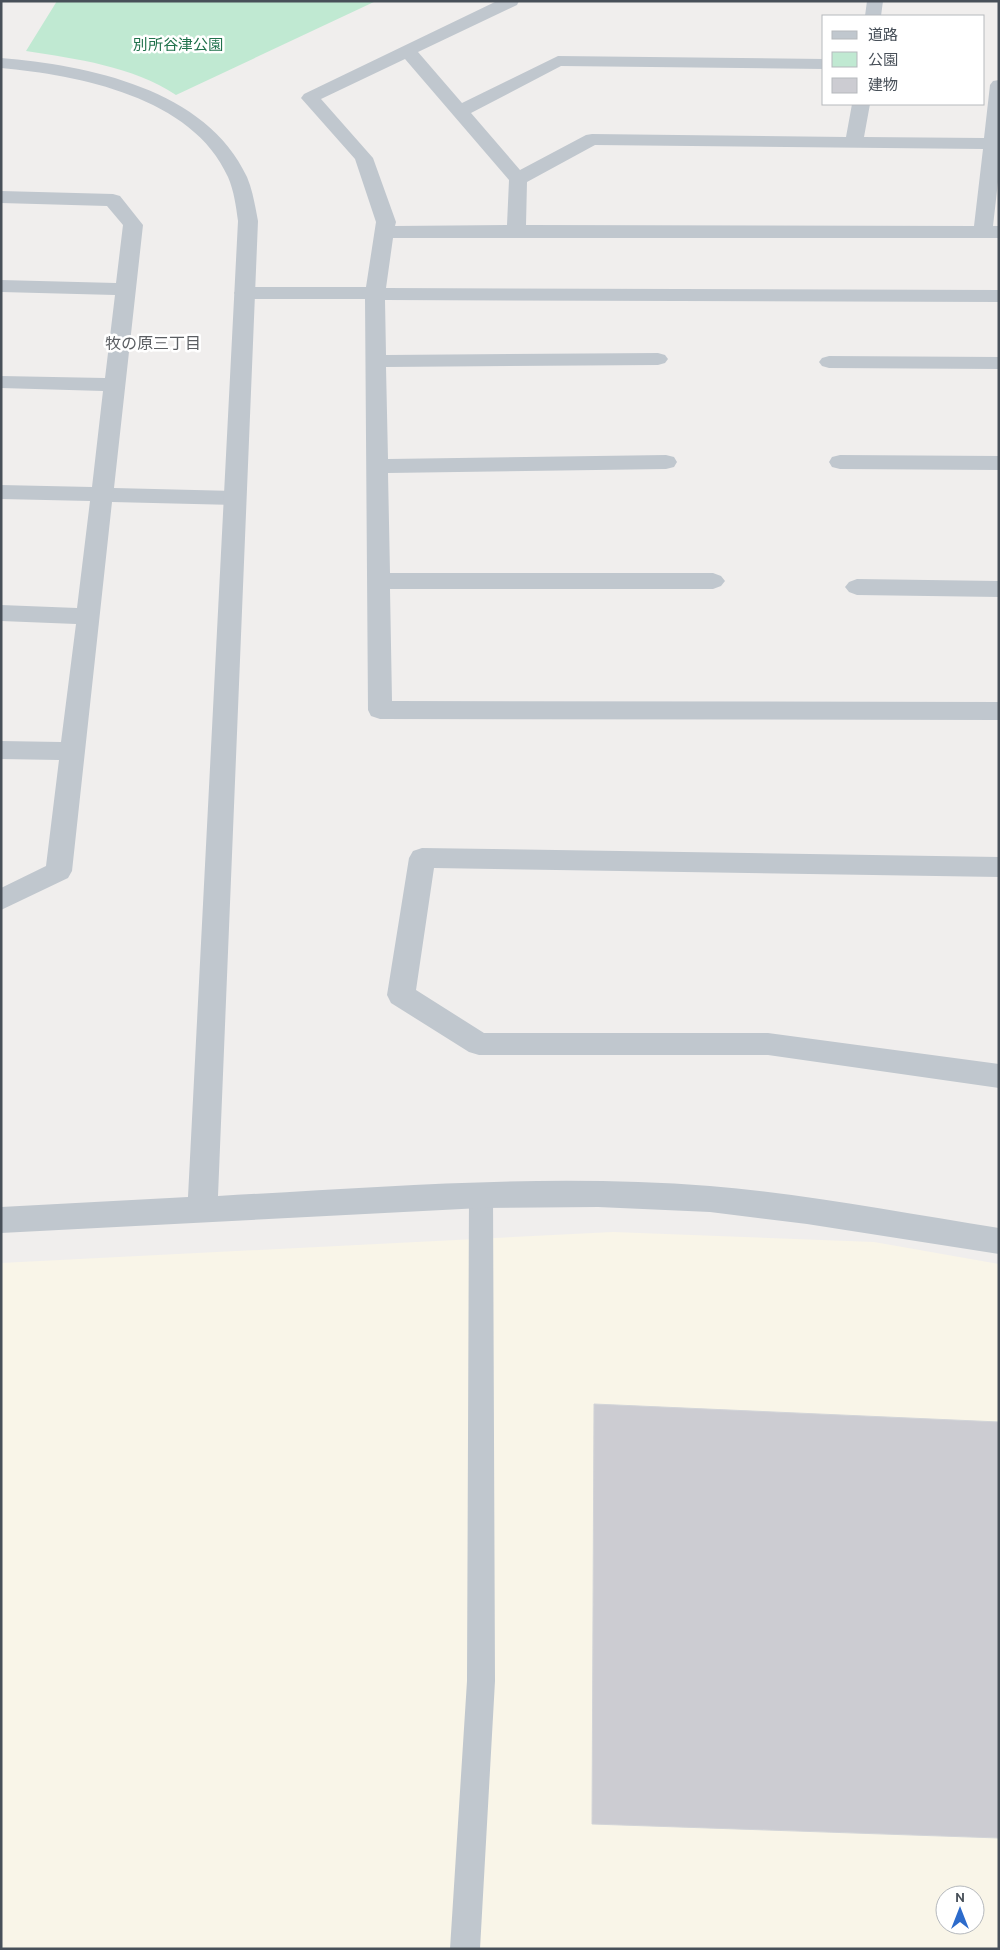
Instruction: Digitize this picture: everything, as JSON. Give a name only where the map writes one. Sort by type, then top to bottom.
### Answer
[{"type":"street","points":[[511,1],[310,98],[364,158],[386,222],[375,293],[380,710],[999,710]]},
{"type":"street","points":[[873,15],[875,1]]},
{"type":"street","points":[[408,51],[518,179],[516,231]]},
{"type":"street","points":[[1,62],[70,72],[117,84],[157,100],[204,132],[234,169],[243,191],[248,221],[202,1210]]},
{"type":"street","points":[[460,111],[558,62],[822,64]]},
{"type":"street","points":[[385,232],[991,232],[991,144],[999,85]]},
{"type":"street","points":[[854,142],[861,105]]},
{"type":"street","points":[[518,179],[592,139],[991,144]]},
{"type":"street","points":[[1,197],[113,200],[133,225],[103,495],[71,752],[59,871],[1,900]]},
{"type":"street","points":[[1,286],[126,289]]},
{"type":"street","points":[[244,293],[999,296]]},
{"type":"street","points":[[376,361],[658,359]]},
{"type":"street","points":[[829,362],[999,363]]},
{"type":"street","points":[[1,382],[114,385]]},
{"type":"street","points":[[377,466],[666,462]]},
{"type":"street","points":[[840,462],[999,463]]},
{"type":"street","points":[[1,492],[235,498]]},
{"type":"street","points":[[378,581],[713,581]]},
{"type":"street","points":[[857,586],[999,589]]},
{"type":"street","points":[[1,613],[88,616]]},
{"type":"street","points":[[1,750],[71,752]]},
{"type":"street","points":[[999,867],[422,858],[400,995],[479,1044],[768,1044],[999,1076]]},
{"type":"street","points":[[1,1220],[481,1195],[598,1194],[710,1199],[806,1211],[999,1240]]},
{"type":"lane","points":[[465,1949],[481,1681],[481,1195]]},
{"type":"shaded area","points":[[613,1232],[874,1242],[999,1264],[999,1949],[1,1949],[1,1263]]},
{"type":"green space","name":"別所谷津公園","points":[[57,1],[376,1],[176,95],[159,85],[123,70],[26,51]]},
{"type":"building","points":[[594,1404],[999,1422],[999,1838],[592,1824]]},
{"type":"district","name":"牧の原三丁目","points":[[153,343]]}]
